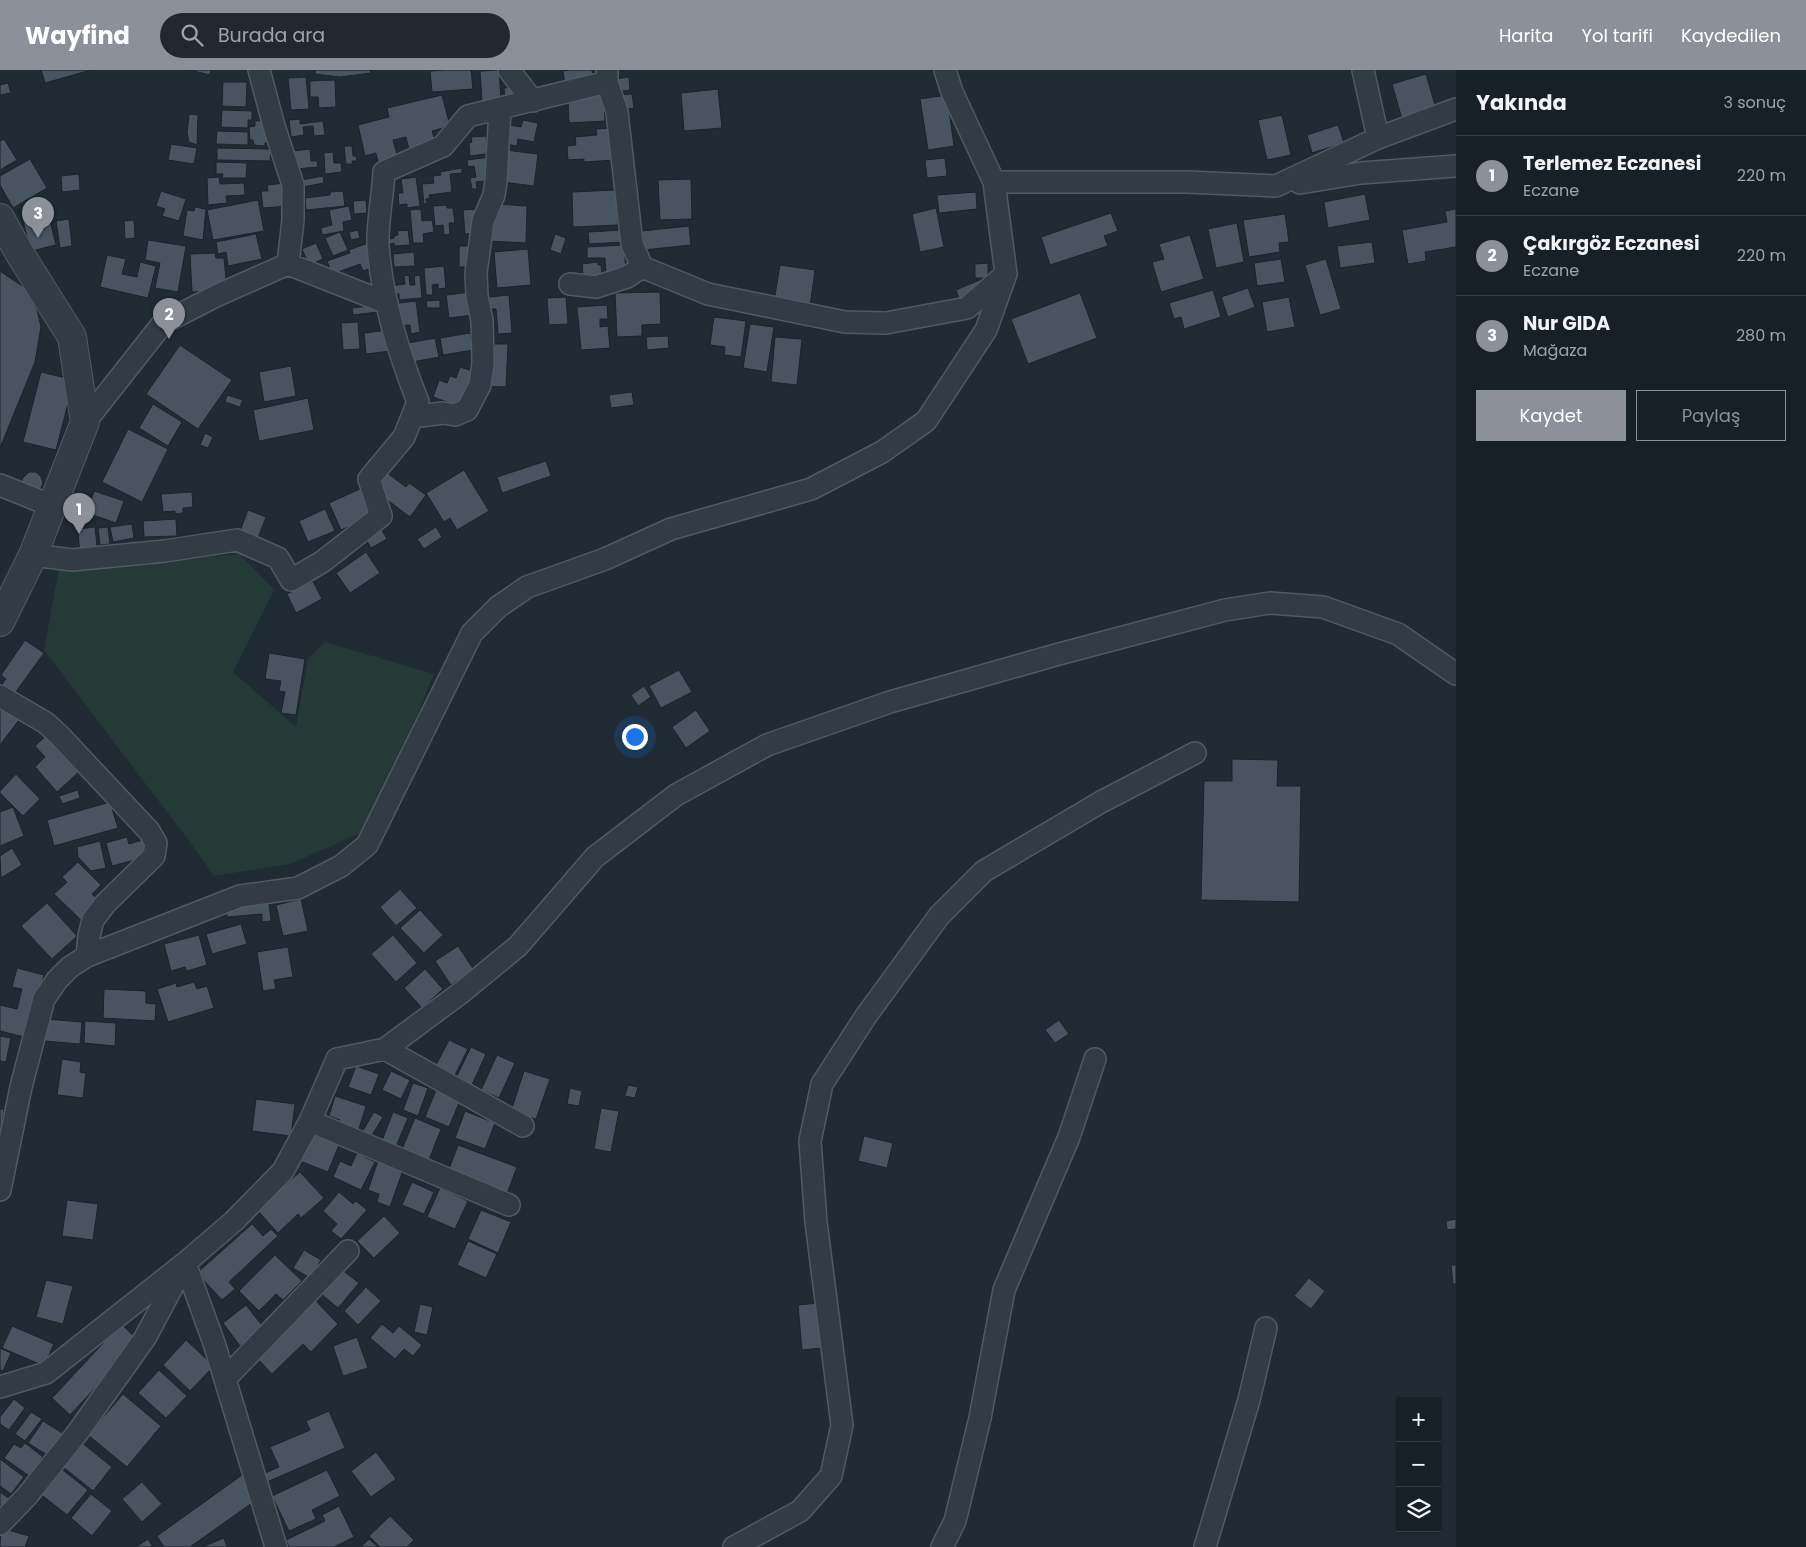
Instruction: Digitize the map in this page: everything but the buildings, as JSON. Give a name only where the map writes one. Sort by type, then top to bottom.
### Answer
[{"type":"street","points":[[259,70],[293,185],[293,220],[288,264]]},
{"type":"street","points":[[509,70],[533,101]]},
{"type":"street","points":[[0,1190],[21,1087],[44,999],[57,980],[70,967],[87,956],[240,896],[298,888],[341,866],[367,846],[472,633],[498,607],[527,587],[606,559],[670,529],[811,489],[882,452],[926,421],[986,330],[1006,274],[994,182],[952,92],[945,70]]},
{"type":"street","points":[[1363,70],[1378,138]]},
{"type":"street","points":[[33,555],[72,560],[165,551],[237,540],[278,558],[291,580],[322,562],[380,516],[369,479],[404,437],[418,402],[392,327],[386,303],[378,244],[384,172],[443,146],[468,116],[533,101],[607,76],[617,112],[632,244],[642,267],[708,294],[845,322],[886,323],[967,308],[1006,274]]},
{"type":"street","points":[[412,416],[443,413],[455,415],[467,410],[480,385],[483,363],[482,321],[477,296],[476,273],[483,221],[494,195],[500,110]]},
{"type":"street","points":[[1276,186],[1378,138],[1456,110]]},
{"type":"street","points":[[994,182],[1187,182],[1276,186],[1361,173],[1456,166]]},
{"type":"street","points":[[0,218],[10,254],[72,337],[86,422]]},
{"type":"street","points":[[0,622],[33,555],[86,422],[163,323],[218,294],[288,264],[386,303]]},
{"type":"street","points":[[570,284],[596,287],[627,277],[642,267]]},
{"type":"street","points":[[0,484],[52,506]]},
{"type":"street","points":[[0,1387],[46,1373],[185,1263],[234,1221],[283,1171],[310,1121],[337,1058],[385,1049],[462,992],[518,946],[595,857],[676,795],[767,745],[890,702],[1059,654],[1225,610],[1270,603],[1323,606],[1398,634],[1456,674]]},
{"type":"street","points":[[0,696],[46,723],[60,736],[150,831],[156,843],[154,856],[105,904],[93,920],[87,956]]},
{"type":"street","points":[[734,1547],[800,1511],[831,1476],[842,1425],[816,1222],[810,1142],[822,1084],[866,1016],[939,916],[984,871],[1101,802],[1195,753]]},
{"type":"street","points":[[385,1049],[523,1126]]},
{"type":"street","points":[[942,1547],[955,1521],[980,1418],[1004,1290],[1069,1136],[1095,1059]]},
{"type":"street","points":[[310,1121],[509,1206]]},
{"type":"street","points":[[226,1378],[348,1250]]},
{"type":"street","points":[[185,1263],[226,1378],[276,1547]]},
{"type":"street","points":[[0,1524],[27,1496],[78,1432],[145,1338],[185,1263]]},
{"type":"street","points":[[1205,1547],[1249,1400],[1266,1328]]},
{"type":"green space","points":[[240,554],[274,590],[233,672],[296,727],[308,658],[325,642],[434,674],[395,769],[361,833],[290,864],[214,876],[44,650],[59,568]]},
{"type":"place","name":"Nur GIDA","points":[[38,238]]},
{"type":"place","name":"Çakırgöz Eczanesi","points":[[169,339]]},
{"type":"place","name":"Terlemez Eczanesi","points":[[79,534]]}]
